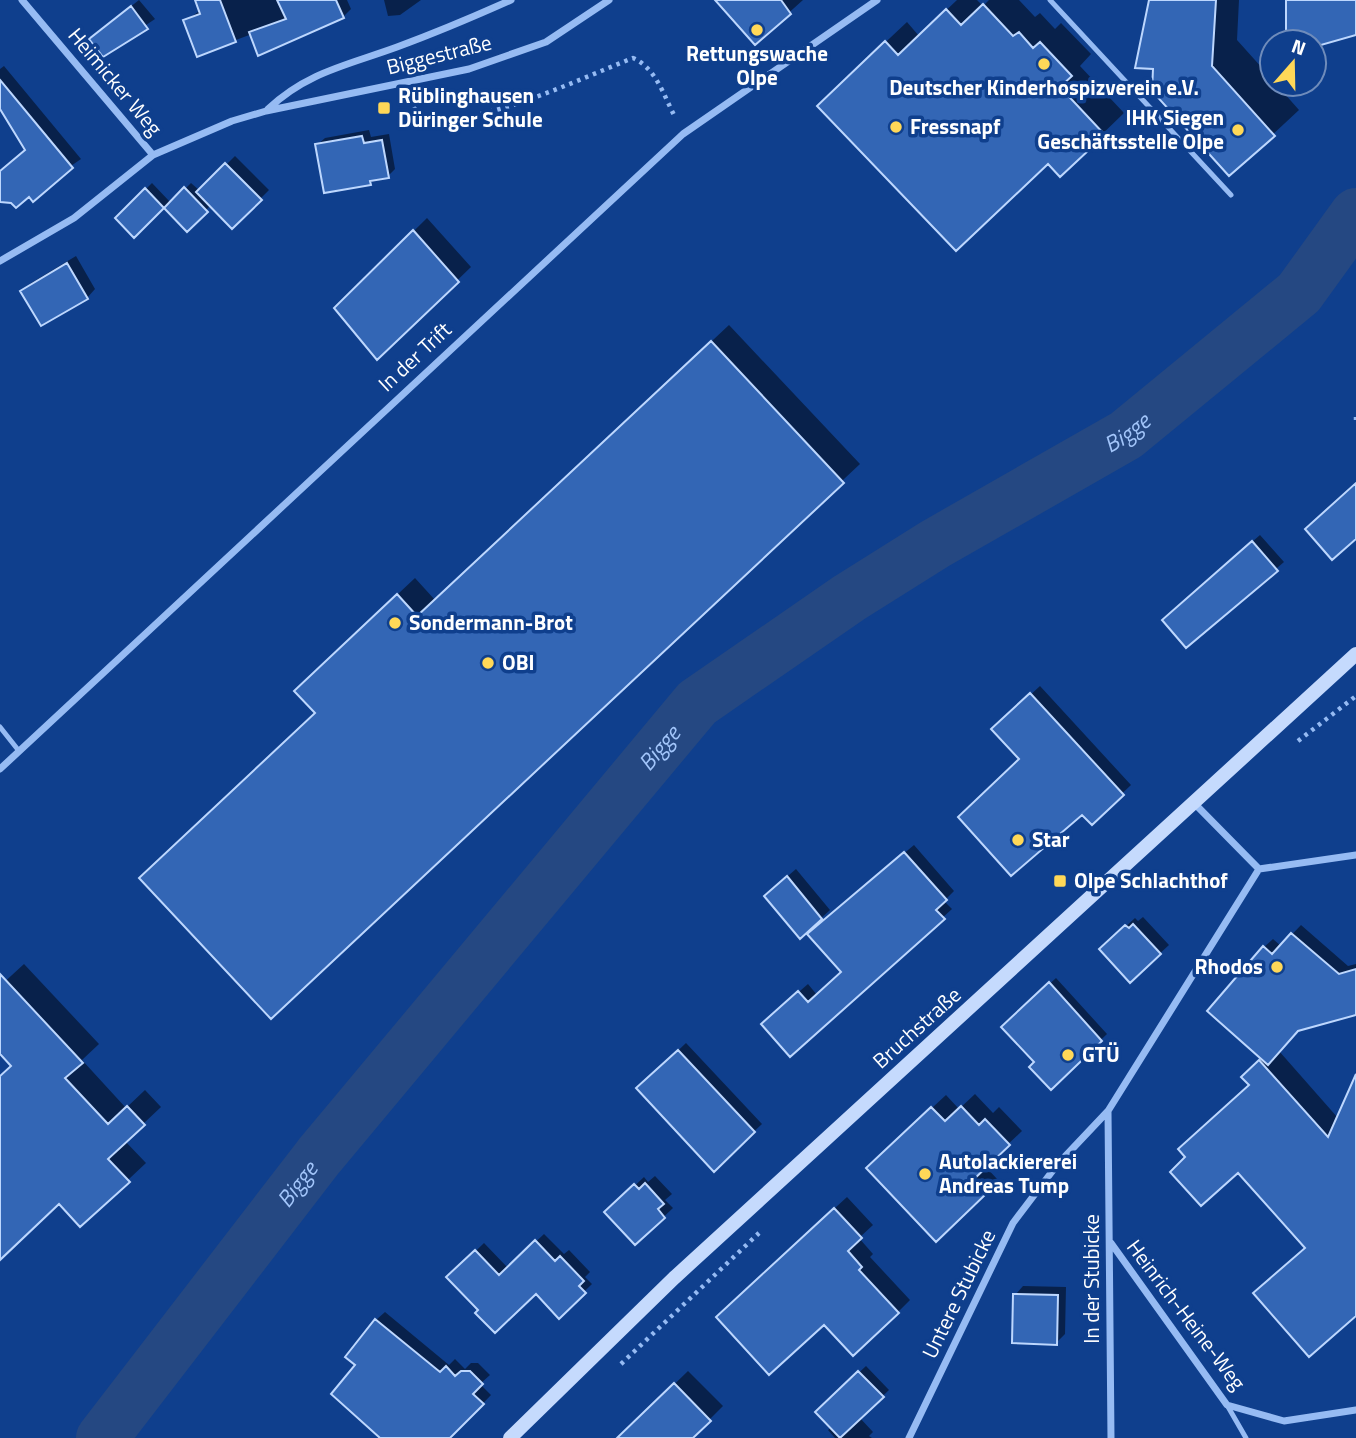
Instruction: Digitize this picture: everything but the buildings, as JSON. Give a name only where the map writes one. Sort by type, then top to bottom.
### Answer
[{"type":"main road","name":"Bruchstraße","points":[[510,1438],[674,1278],[1356,654]]},
{"type":"street","name":"Heimicker Weg","points":[[22,0],[153,155]]},
{"type":"street","name":"Biggestraße","points":[[266,111],[290,88],[316,75],[440,31],[511,0]]},
{"type":"street","name":"Biggestraße","points":[[0,261],[74,218],[153,155],[232,121],[266,111],[469,69],[546,42],[609,0]]},
{"type":"street","name":"In der Trift","points":[[0,769],[683,134],[877,0]]},
{"type":"street","points":[[1195,804],[1259,869]]},
{"type":"street","points":[[1108,1111],[1259,869],[1356,855]]},
{"type":"street","name":"In der Stubicke","points":[[1108,1111],[1111,1438]]},
{"type":"street","name":"Untere Stubicke","points":[[909,1438],[1013,1223],[1057,1165],[1108,1111]]},
{"type":"street","name":"Heinrich-Heine-Weg","points":[[1111,1243],[1227,1405],[1284,1421],[1356,1410]]},
{"type":"lane","points":[[1050,0],[1231,195]]},
{"type":"lane","points":[[0,727],[19,751]]},
{"type":"lane","points":[[1227,1405],[1247,1438]]},
{"type":"path","points":[[402,84],[411,107],[424,123],[457,121],[568,86],[634,58],[645,63],[651,70],[683,134]]},
{"type":"waterway","name":"Bigge","points":[[102,1438],[319,1156],[697,703],[849,598],[935,544],[1126,435],[1299,293],[1356,214]]},
{"type":"place","name":"Rettungswache Olpe","points":[[757,30]]},
{"type":"place","name":"Deutscher Kinderhospizverein e.V.","points":[[1044,64]]},
{"type":"place","name":"Rüblinghausen Düringer Schule","points":[[384,108]]},
{"type":"place","name":"Fressnapf","points":[[896,127]]},
{"type":"place","name":"IHK Siegen Geschäftsstelle Olpe","points":[[1238,130]]},
{"type":"place","name":"Sondermann-Brot","points":[[395,623]]},
{"type":"place","name":"OBI","points":[[488,663]]},
{"type":"place","name":"Star","points":[[1018,840]]},
{"type":"place","name":"Olpe Schlachthof","points":[[1060,881]]},
{"type":"place","name":"Rhodos","points":[[1277,967]]},
{"type":"place","name":"GTÜ","points":[[1068,1055]]},
{"type":"place","name":"Autolackiererei Andreas Tump","points":[[925,1174]]}]
